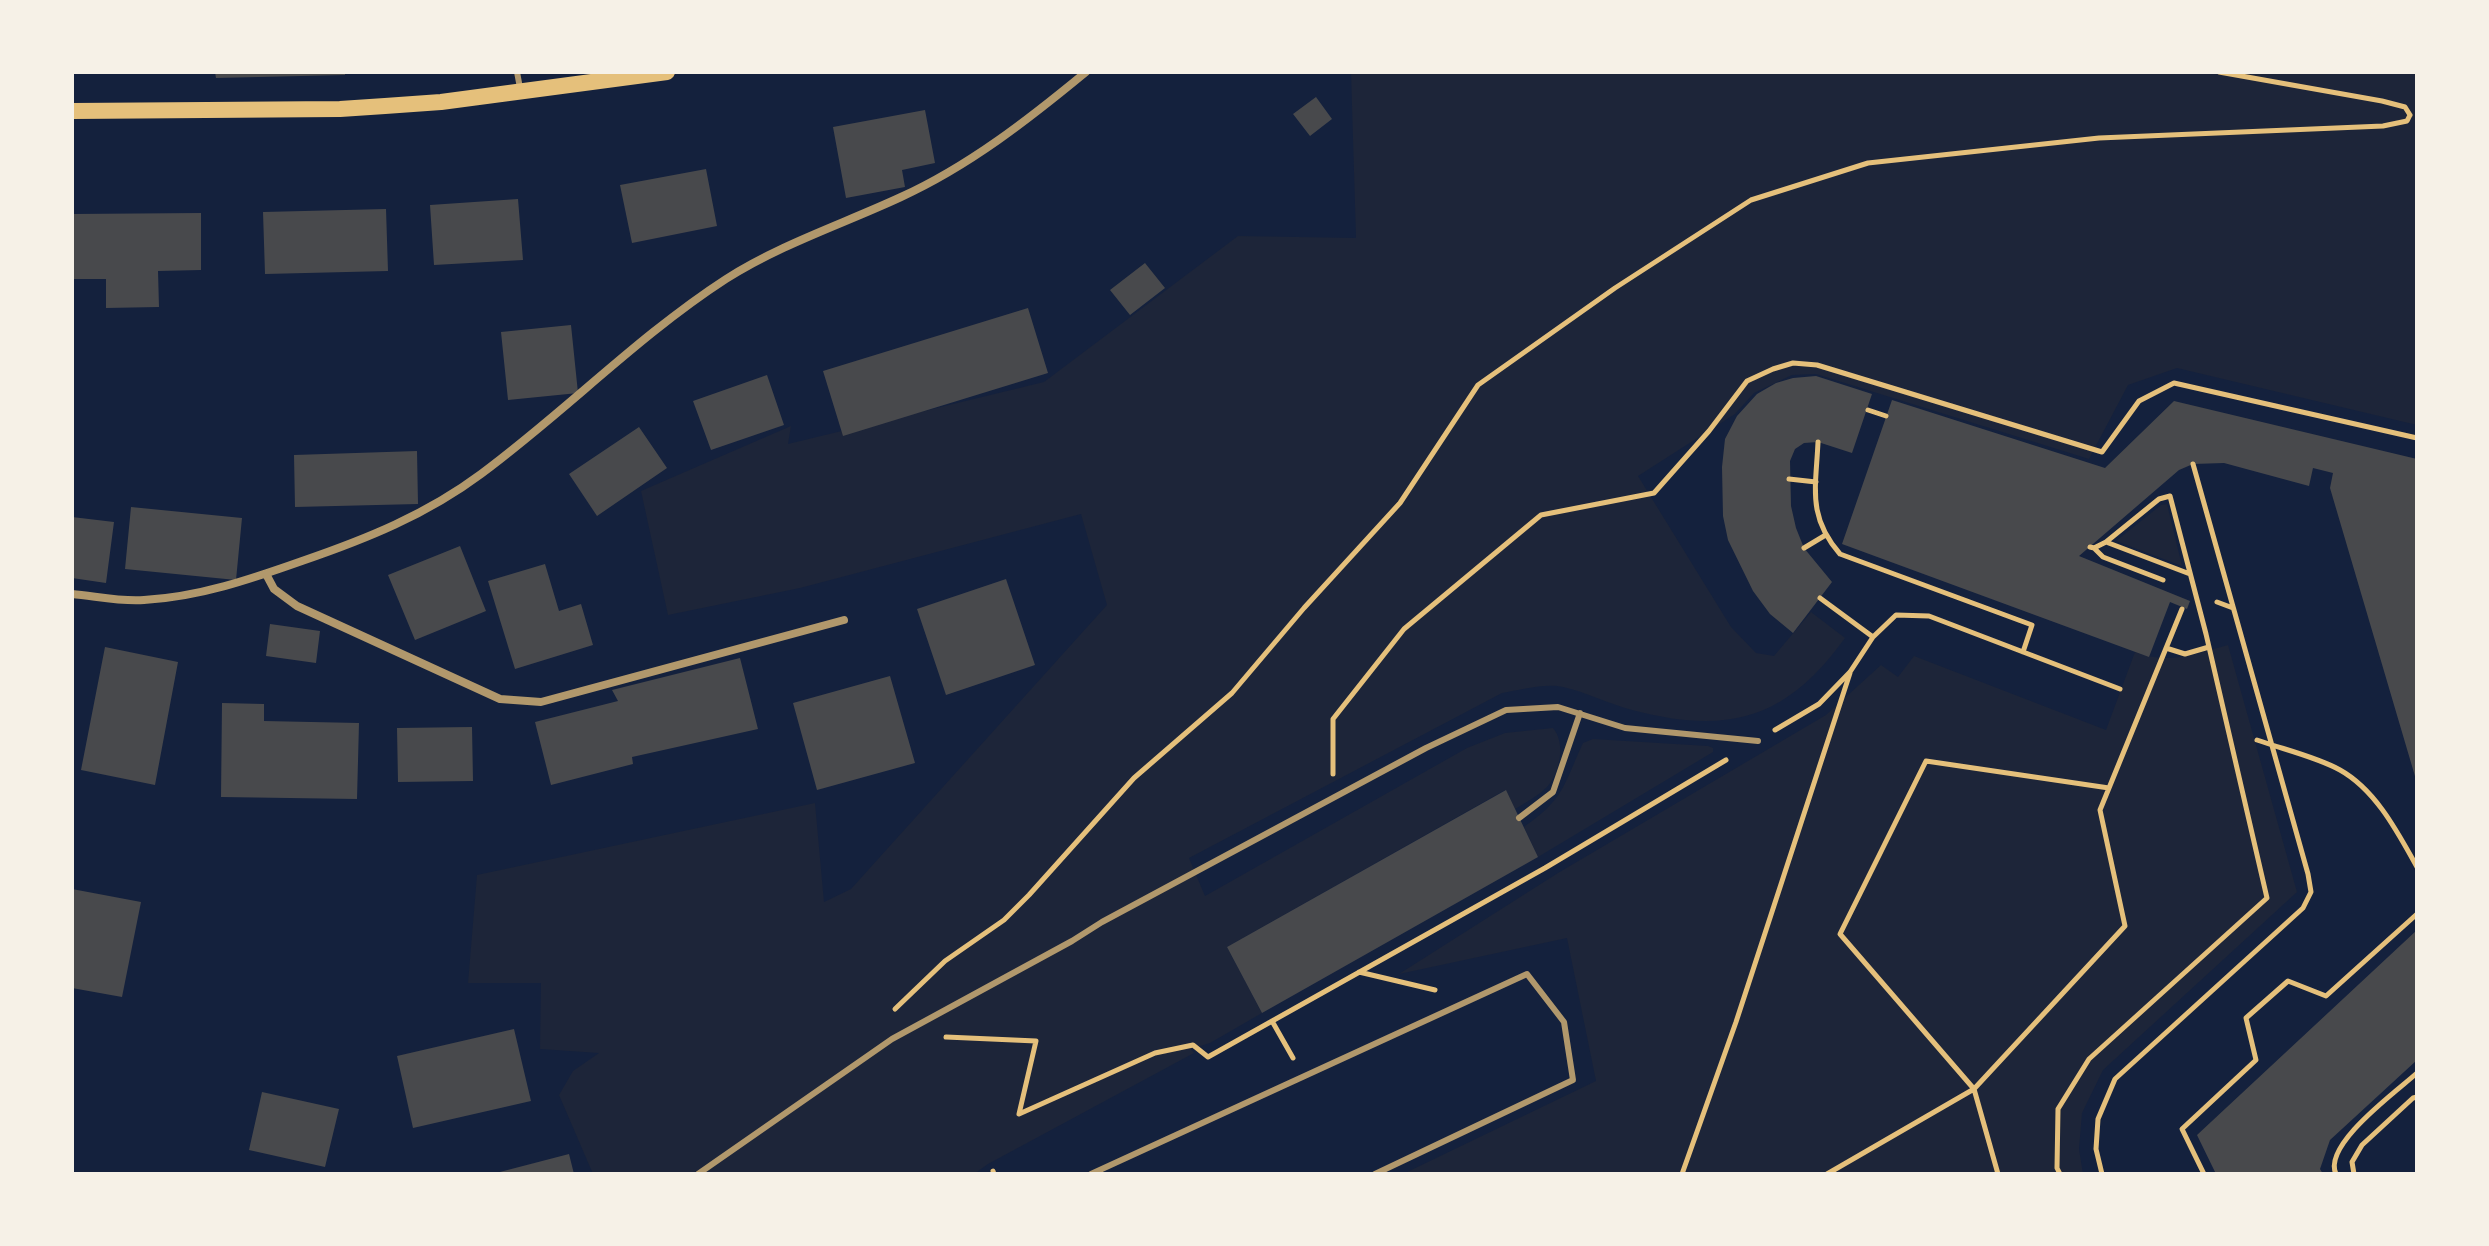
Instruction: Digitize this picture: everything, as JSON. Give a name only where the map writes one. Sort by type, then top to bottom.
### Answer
[{"type":"main road","points":[[72,111],[340,109],[441,102],[667,72]]},
{"type":"street","points":[[72,594],[140,601],[219,588],[363,539],[438,503],[483,473],[642,340],[724,280],[793,243],[902,197],[943,175],[1041,109],[1086,72]]},
{"type":"street","points":[[266,574],[274,589],[297,606],[512,702],[541,702],[844,620]]},
{"type":"lane","points":[[517,72],[521,91]]},
{"type":"lane","points":[[698,1174],[892,1039],[1426,748],[1506,710],[1558,707],[1625,728],[1758,741]]},
{"type":"lane","points":[[1519,818],[1553,792],[1580,713]]},
{"type":"lane","points":[[1091,1174],[1527,974],[1564,1022],[1573,1080],[1375,1174]]},
{"type":"path","points":[[2120,689],[1929,616],[1896,615],[1873,637],[1850,672],[1819,704],[1545,868],[1208,1057],[1193,1045],[1155,1053],[1019,1114],[1036,1041],[935,1036],[892,1039],[892,1012],[904,999],[945,961],[1004,920],[1134,778],[1232,693],[1400,503],[1478,385],[1615,288],[1751,200],[1868,163],[2099,138],[2383,126],[2407,121],[2414,114],[2405,107],[2382,101],[2219,72]]},
{"type":"path","points":[[1332,799],[1333,719],[1404,629],[1541,515],[1654,493],[1709,431],[1747,381],[1773,369],[1793,363],[1817,365],[2102,452],[2139,401],[2174,383],[2417,438]]},
{"type":"path","points":[[1868,410],[1886,416]]},
{"type":"path","points":[[1818,442],[1815,505],[1824,536],[1840,554],[2032,625],[2023,652]]},
{"type":"path","points":[[2102,1174],[2096,1149],[2098,1119],[2115,1079],[2303,908],[2311,892],[2193,464]]},
{"type":"path","points":[[1789,479],[1816,482]]},
{"type":"path","points":[[2060,1174],[2057,1168],[2058,1109],[2089,1059],[2267,898],[2209,647],[2170,496],[2159,499],[2106,542],[2092,547],[2103,557],[2163,580]]},
{"type":"path","points":[[1804,548],[1824,536]]},
{"type":"path","points":[[2106,542],[2191,574]]},
{"type":"path","points":[[1820,598],[1873,637]]},
{"type":"path","points":[[2217,602],[2234,609]]},
{"type":"path","points":[[1827,1174],[1974,1089],[2125,926],[2100,810],[2182,609]]},
{"type":"path","points":[[2166,648],[2185,654],[2209,647]]},
{"type":"path","points":[[1682,1174],[1736,1022],[1850,672]]},
{"type":"path","points":[[2257,740],[2340,770],[2369,794],[2387,817],[2417,867]]},
{"type":"path","points":[[1998,1174],[1974,1089],[1840,934],[1926,761],[2109,788]]},
{"type":"path","points":[[2204,1174],[2182,1129],[2256,1060],[2246,1018],[2288,981],[2326,996],[2417,914]]},
{"type":"path","points":[[1359,972],[1471,999]]},
{"type":"path","points":[[1272,1021],[1303,1076]]},
{"type":"path","points":[[2336,1174],[2334,1158],[2350,1134],[2417,1073]]},
{"type":"path","points":[[2411,1078],[2417,1084]]},
{"type":"path","points":[[2354,1174],[2352,1162],[2362,1145],[2417,1097]]},
{"type":"path","points":[[2325,1154],[2334,1158]]},
{"type":"shaded area","points":[[1351,72],[2417,72],[2417,425],[2177,368],[2128,385],[2089,459],[1816,374],[1792,375],[1754,393],[1735,414],[1638,476],[1731,627],[1756,653],[1774,656],[1811,612],[1845,638],[1823,666],[1777,703],[1752,714],[1726,720],[1697,721],[1632,710],[1563,687],[1532,687],[1502,693],[1189,858],[1205,896],[1467,748],[1505,733],[1553,728],[1557,734],[1560,758],[1555,774],[1547,787],[1531,799],[1515,809],[1505,790],[1227,947],[1262,1013],[1210,1043],[1191,1049],[1194,1053],[974,1174],[593,1174],[559,1095],[573,1071],[599,1053],[540,1049],[541,983],[468,983],[477,875],[815,803],[824,902],[851,889],[1107,605],[1081,514],[800,588],[668,615],[641,491],[791,426],[788,444],[1044,382],[1238,236],[1356,238]]},
{"type":"shaded area","points":[[2167,504],[2182,566],[2116,541],[2161,505]]},
{"type":"shaded area","points":[[2228,645],[2297,892],[2103,1070],[2082,1113],[2079,1149],[2083,1174],[1403,1174],[1596,1081],[1567,938],[1399,974],[1558,873],[1826,715],[1881,665],[1898,677],[1914,656],[2106,730],[2135,652],[2170,658]]},
{"type":"shaded area","points":[[1593,739],[1708,746],[1713,748],[1713,752],[1538,857],[1524,827],[1548,808],[1566,781],[1583,743]]},
{"type":"building","points":[[215,72],[345,72],[345,75],[216,78]]},
{"type":"building","points":[[1316,97],[1332,119],[1310,136],[1293,114]]},
{"type":"building","points":[[925,110],[935,163],[902,170],[905,187],[846,198],[833,127]]},
{"type":"building","points":[[706,169],[717,226],[632,243],[620,185]]},
{"type":"building","points":[[518,199],[523,260],[434,265],[430,205]]},
{"type":"building","points":[[386,209],[388,271],[265,274],[263,212]]},
{"type":"building","points":[[201,213],[201,270],[158,271],[159,307],[106,308],[106,279],[72,279],[72,214]]},
{"type":"building","points":[[1145,263],[1165,288],[1130,315],[1110,290]]},
{"type":"building","points":[[1028,308],[1048,373],[843,436],[823,371]]},
{"type":"building","points":[[571,325],[578,393],[508,400],[501,332]]},
{"type":"building","points":[[767,375],[784,425],[711,450],[693,401]]},
{"type":"building","points":[[1816,376],[1872,394],[1852,453],[1818,442],[1804,443],[1795,449],[1790,461],[1791,506],[1796,528],[1804,548],[1832,582],[1793,633],[1770,614],[1753,591],[1728,540],[1723,516],[1722,467],[1725,439],[1737,416],[1757,394],[1776,383]]},
{"type":"building","points":[[1892,400],[2105,468],[2174,401],[2417,459],[2417,783],[2330,488],[2333,473],[2313,468],[2309,486],[2224,463],[2193,464],[2179,470],[2079,556],[2190,601],[2187,609],[2170,602],[2149,657],[1842,544]]},
{"type":"building","points":[[639,427],[667,468],[597,516],[569,474]]},
{"type":"building","points":[[417,451],[418,504],[295,507],[294,455]]},
{"type":"building","points":[[131,507],[242,518],[236,580],[125,569]]},
{"type":"building","points":[[72,517],[114,522],[106,583],[72,578]]},
{"type":"building","points":[[460,546],[486,611],[415,640],[388,575]]},
{"type":"building","points":[[545,564],[559,611],[581,604],[593,645],[515,669],[488,581]]},
{"type":"building","points":[[1006,579],[1035,665],[946,695],[917,609]]},
{"type":"building","points":[[270,624],[320,631],[316,663],[266,656]]},
{"type":"building","points":[[105,647],[178,662],[155,785],[81,770]]},
{"type":"building","points":[[740,658],[758,729],[632,757],[633,764],[551,785],[535,722],[618,701],[612,690]]},
{"type":"building","points":[[890,676],[915,763],[817,790],[793,703]]},
{"type":"building","points":[[222,703],[264,704],[264,721],[359,723],[357,799],[221,797]]},
{"type":"building","points":[[472,727],[473,781],[398,782],[397,728]]},
{"type":"building","points":[[1506,790],[1538,857],[1262,1013],[1227,947]]},
{"type":"building","points":[[72,889],[141,902],[122,997],[72,988]]},
{"type":"building","points":[[2417,930],[2417,1060],[2330,1140],[2320,1169],[2323,1174],[2216,1174],[2197,1135]]},
{"type":"building","points":[[514,1029],[531,1101],[413,1128],[397,1056]]},
{"type":"building","points":[[262,1092],[339,1109],[325,1167],[249,1150]]},
{"type":"building","points":[[569,1154],[574,1174],[496,1174],[496,1173]]}]
